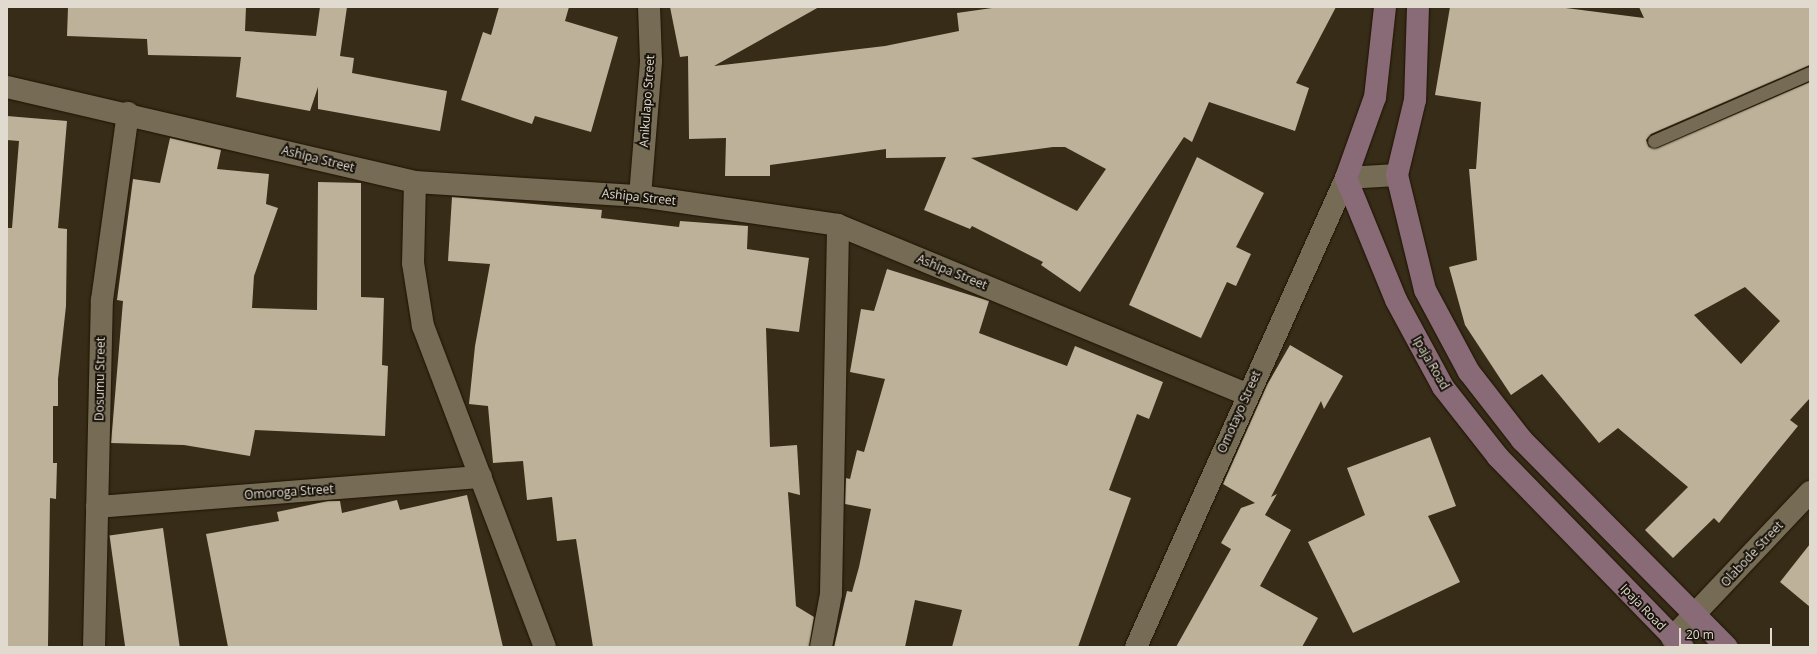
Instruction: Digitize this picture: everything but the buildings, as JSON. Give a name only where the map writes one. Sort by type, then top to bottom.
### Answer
[{"type":"main road","points":[[1346,178],[1375,97],[1385,7]]},
{"type":"main road","points":[[1418,7],[1414,100],[1397,175],[1425,290],[1469,372],[1522,440],[1693,615],[1727,647]]},
{"type":"main road","name":"Ipaja Road","points":[[1346,178],[1396,300],[1443,387],[1498,458],[1678,642]]},
{"type":"street","name":"Anikulapo Street","points":[[640,196],[651,61],[649,7]]},
{"type":"street","name":"Ashipa Street","points":[[7,88],[128,113],[415,182],[640,196],[838,225],[1247,394]]},
{"type":"street","name":"Dosumu Street","points":[[94,647],[102,300],[128,113]]},
{"type":"street","points":[[1346,178],[1397,175]]},
{"type":"street","name":"Omotayo Street","points":[[1136,647],[1247,394],[1346,178]]},
{"type":"street","points":[[415,182],[413,263],[423,326],[545,647]]},
{"type":"street","points":[[821,647],[831,594],[838,225]]},
{"type":"street","name":"Omoroga Street","points":[[97,507],[481,478]]},
{"type":"street","name":"Olabode Street","points":[[1678,642],[1693,615],[1810,492]]},
{"type":"lane","points":[[1654,141],[1810,73]]}]
